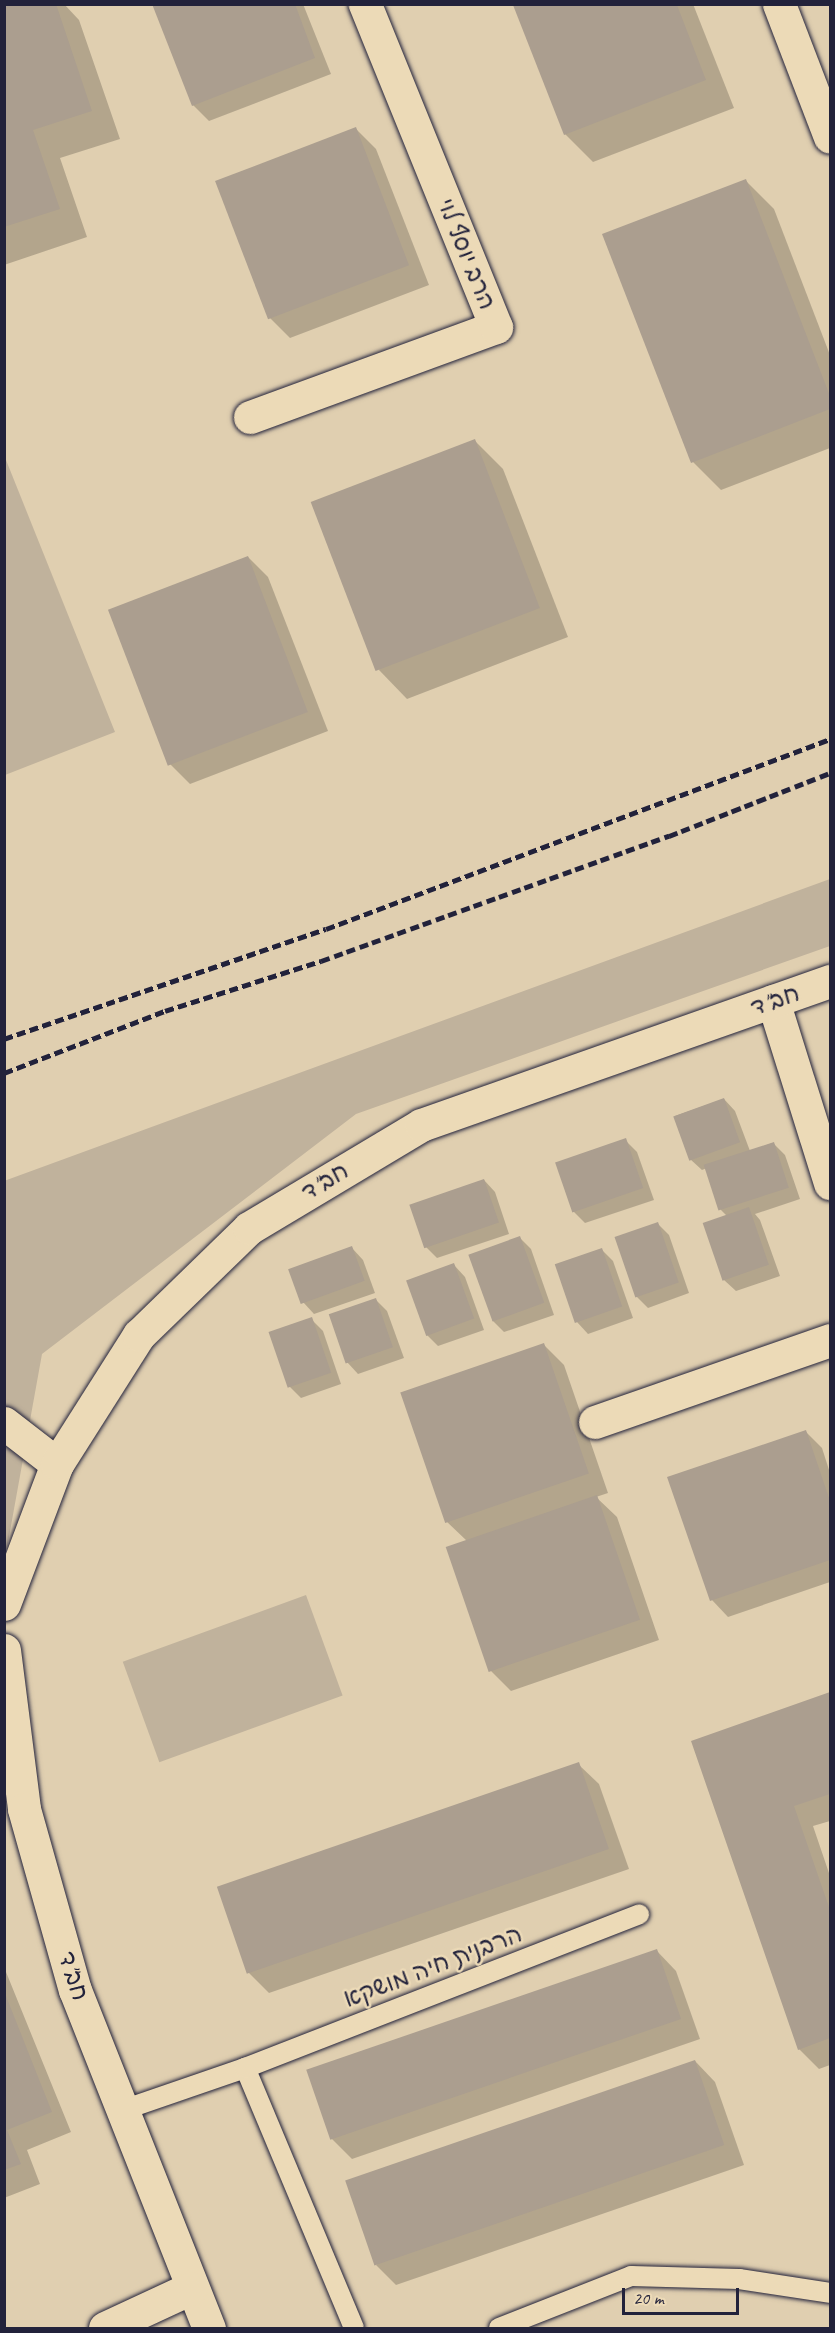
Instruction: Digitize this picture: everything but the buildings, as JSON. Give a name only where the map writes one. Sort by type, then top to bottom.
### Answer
[{"type":"street","name":"הרב יוסף לוי","points":[[250,417],[496,327],[364,4]]},
{"type":"street","points":[[779,4],[831,138]]},
{"type":"street","name":"חב\"ד","points":[[4,1604],[57,1464],[139,1335],[249,1227],[421,1125],[831,981]]},
{"type":"street","points":[[773,1001],[831,1183]]},
{"type":"street","points":[[595,1422],[831,1340]]},
{"type":"street","points":[[4,1423],[57,1464]]},
{"type":"street","name":"חב\"ד","points":[[4,1650],[24,1809],[75,1990],[208,2328]]},
{"type":"street","points":[[105,2328],[191,2288]]},
{"type":"lane","name":"הרבנית חיה מושקא","points":[[123,2110],[245,2068],[639,1914]]},
{"type":"lane","points":[[245,2068],[354,2328]]},
{"type":"lane","points":[[499,2328],[631,2276],[739,2279],[831,2293]]},
{"type":"shaded area","points":[[4,455],[115,732],[5,775],[4,775]]},
{"type":"shaded area","points":[[830,879],[830,946],[356,1114],[42,1354],[5,1559],[4,1181]]},
{"type":"shaded area","points":[[306,1595],[343,1696],[159,1762],[123,1662]]},
{"type":"railway","points":[[4,1039],[326,929],[830,739]]},
{"type":"railway","points":[[4,1073],[165,1011],[321,961],[669,836],[830,773]]}]
